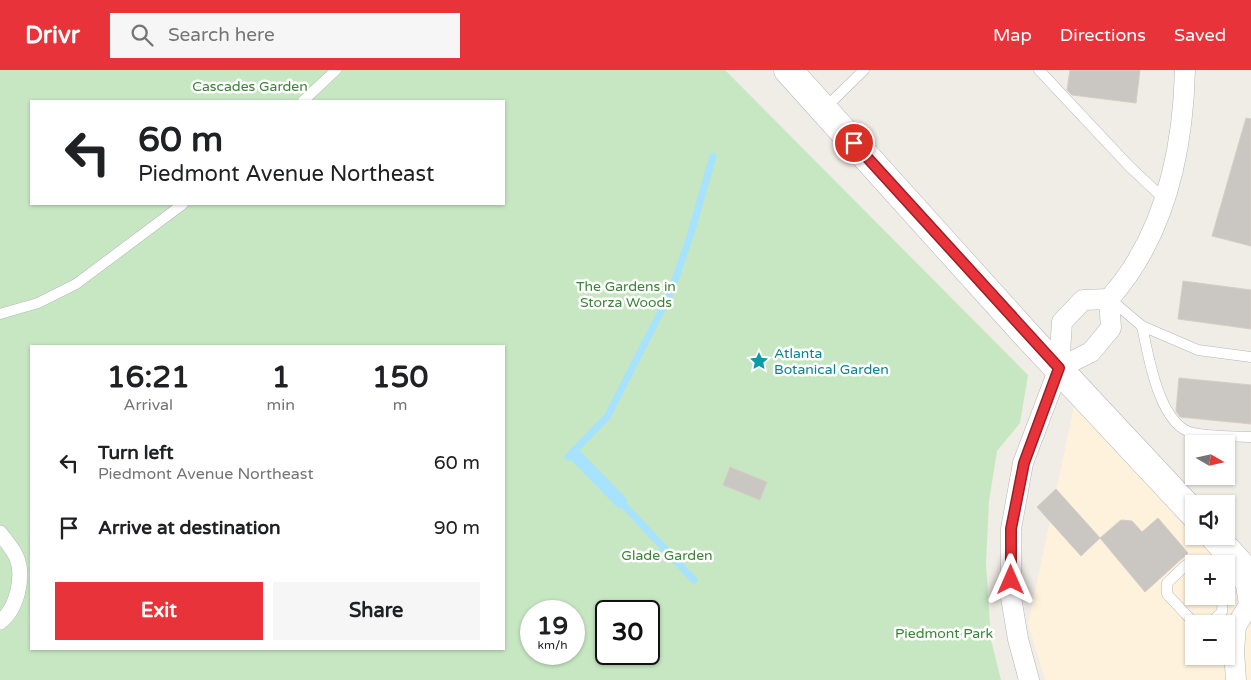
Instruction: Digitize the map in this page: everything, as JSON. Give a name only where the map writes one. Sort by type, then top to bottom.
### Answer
[{"type":"main road","points":[[788,70],[1185,504]]},
{"type":"main road","points":[[1222,545],[1251,577]]},
{"type":"street","points":[[1059,368],[1093,350],[1110,328],[1110,298],[1130,272],[1153,230],[1171,181],[1184,114],[1185,70]]},
{"type":"street","points":[[1029,680],[1018,639],[1011,597],[1011,529],[1024,463],[1059,368],[1062,322],[1083,300],[1110,298]]},
{"type":"street","points":[[0,533],[16,556],[20,571],[17,595],[6,618],[0,622]]},
{"type":"street","points":[[1220,545],[1246,585],[1249,605],[1235,615]]},
{"type":"street","points":[[1235,665],[1236,680]]},
{"type":"lane","points":[[304,100],[336,70]]},
{"type":"lane","points":[[823,109],[864,70]]},
{"type":"lane","points":[[1039,70],[1129,166],[1164,200]]},
{"type":"lane","points":[[0,314],[38,303],[76,284],[182,205]]},
{"type":"lane","points":[[1110,298],[1142,326],[1198,350],[1251,357]]},
{"type":"lane","points":[[1142,326],[1157,384],[1168,414],[1177,426],[1192,433],[1251,438]]},
{"type":"lane","points":[[1185,566],[1167,583],[1167,594],[1186,615]]},
{"type":"shaded area","points":[[1081,373],[1120,434],[1185,504],[1185,545],[1222,545],[1231,555],[1185,555],[1185,605],[1235,605],[1235,559],[1251,577],[1251,680],[1045,680],[1028,624]]},
{"type":"green space","name":"Atlanta Botanical Garden","points":[[0,70],[725,70],[1028,375],[1020,423],[997,451],[989,501],[986,563],[991,640],[1001,680],[0,680]]},
{"type":"water","points":[[577,448],[628,500],[619,509],[568,457]]},
{"type":"building","points":[[1070,70],[1140,70],[1136,103],[1072,95],[1067,90]]},
{"type":"building","points":[[1246,118],[1251,119],[1251,246],[1212,236]]},
{"type":"building","points":[[1183,281],[1251,290],[1251,329],[1178,319]]},
{"type":"building","points":[[1179,378],[1251,385],[1251,424],[1180,417],[1176,411]]},
{"type":"building","points":[[730,467],[767,482],[760,500],[723,485]]},
{"type":"building","points":[[1056,489],[1100,538],[1081,556],[1037,507]]},
{"type":"building","points":[[1158,518],[1188,553],[1145,592],[1100,538],[1121,520],[1132,521],[1142,532]]},
{"type":"waterway","points":[[568,457],[607,417],[671,292],[691,233],[713,156]]},
{"type":"waterway","points":[[618,499],[694,580]]},
{"type":"place","name":"Atlanta Botanical Garden","points":[[759,361]]},
{"type":"route","points":[[854,143],[906,203],[1059,368],[1024,463],[1011,529],[1011,580]]},
{"type":"park label","name":"Cascades Garden","points":[[250,86]]},
{"type":"park label","name":"The Gardens in Storza Woods","points":[[626,294]]},
{"type":"park label","name":"Glade Garden","points":[[667,555]]},
{"type":"park label","name":"Piedmont Park","points":[[944,633]]}]
